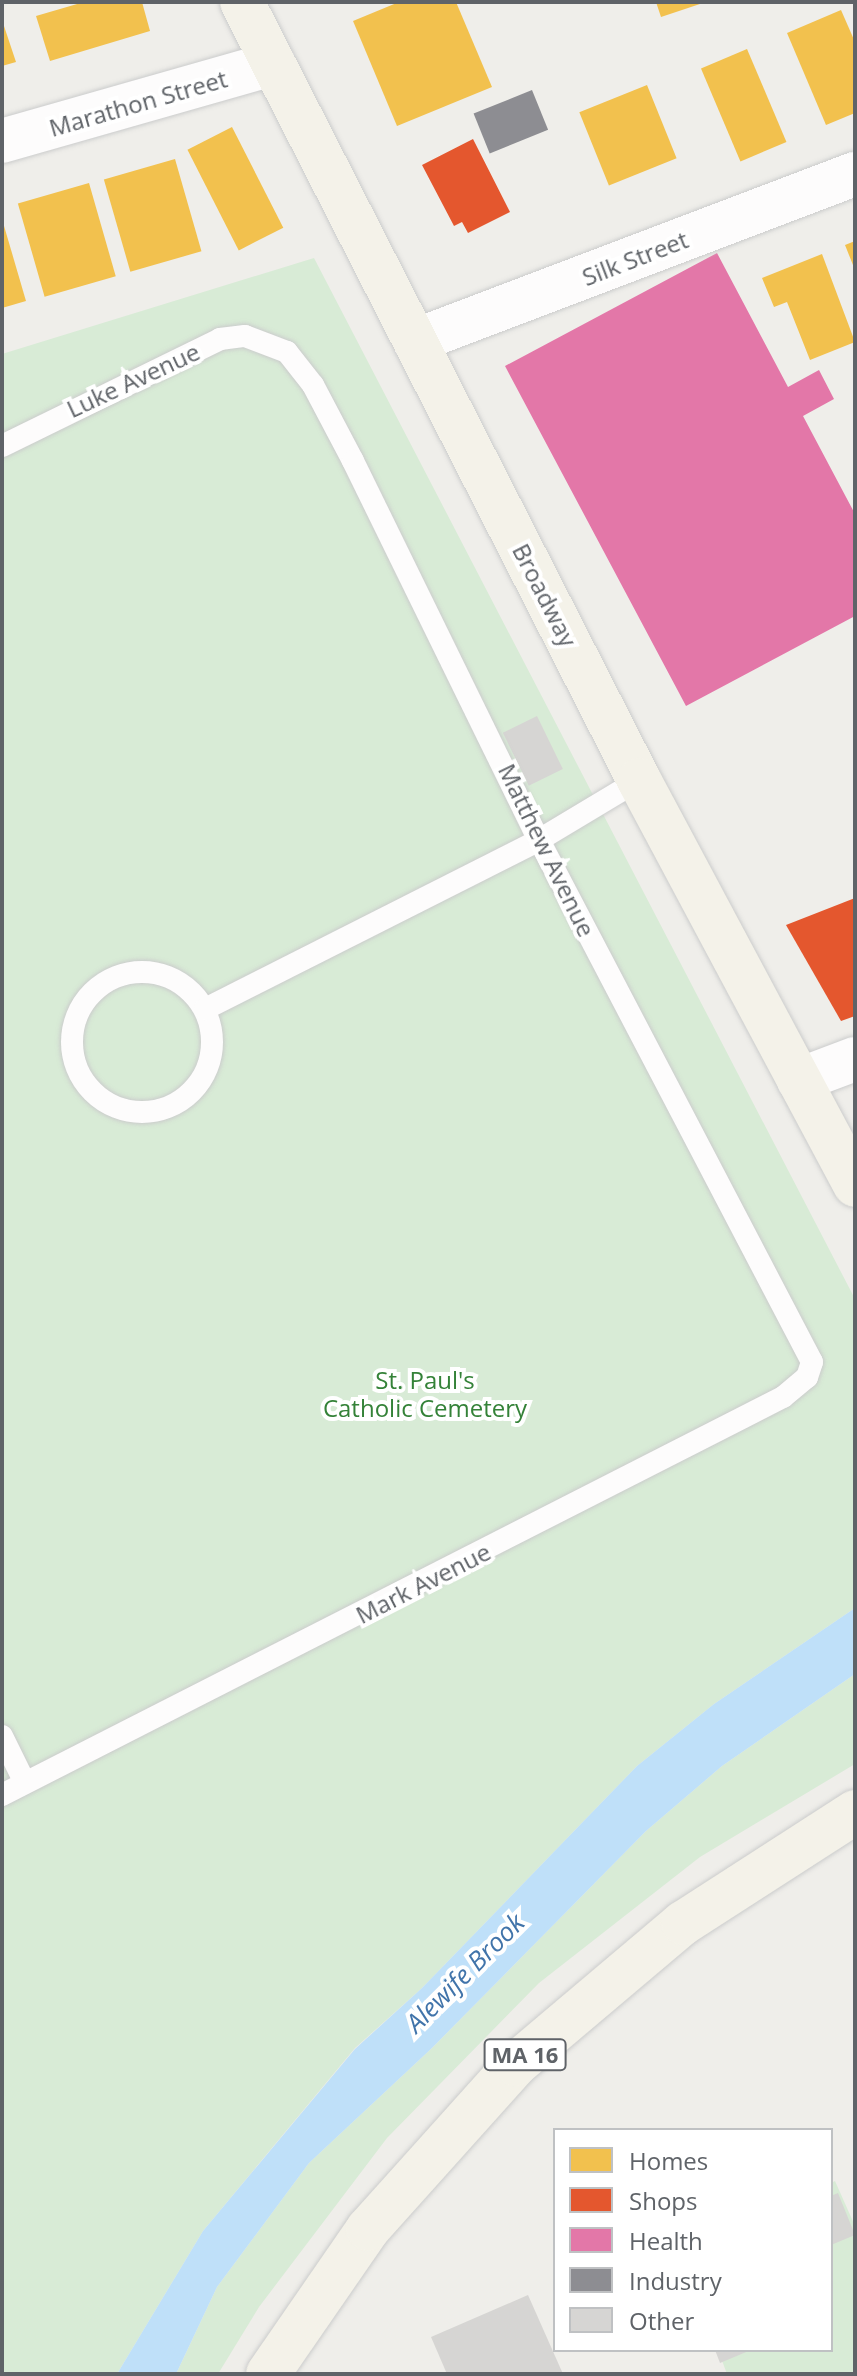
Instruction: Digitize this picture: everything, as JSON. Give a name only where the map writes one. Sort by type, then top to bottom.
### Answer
[{"type":"main road","name":"Broadway","points":[[242,2],[639,780],[855,1185]]},
{"type":"main road","name":"MA 16","points":[[268,2374],[368,2229],[516,2064],[683,1923],[855,1812]]},
{"type":"street","name":"Marathon Street","points":[[2,141],[273,64]]},
{"type":"street","name":"Silk Street","points":[[415,341],[855,174]]},
{"type":"street","points":[[799,1080],[855,1059]]},
{"type":"lane","name":"Luke Avenue","points":[[2,446],[220,339],[245,336],[270,342]]},
{"type":"lane","name":"Matthew Avenue","points":[[270,342],[287,352],[313,385],[448,645],[539,840],[804,1342],[812,1369]]},
{"type":"lane","points":[[205,1009],[539,840],[639,780]]},
{"type":"lane","points":[[130,972],[156,972],[187,987],[205,1009],[213,1042],[207,1068],[178,1103],[158,1110],[128,1111],[103,1101],[80,1077],[72,1052],[72,1027],[83,1002],[105,981],[130,972]]},
{"type":"lane","name":"Mark Avenue","points":[[2,1795],[783,1397],[812,1369]]},
{"type":"lane","points":[[2,1736],[25,1783]]},
{"type":"green space","name":"St. Paul's Catholic Cemetery","points":[[314,258],[855,1299],[855,1608],[714,1704],[637,1766],[422,1988],[355,2048],[203,2231],[117,2374],[2,2374],[2,354]]},
{"type":"green space","points":[[855,1674],[855,1764],[700,1857],[539,1983],[387,2138],[259,2307],[218,2374],[176,2374],[217,2287],[309,2163],[432,2048],[646,1831],[722,1766]]},
{"type":"green space","points":[[833,2182],[855,2226],[855,2374],[727,2374],[719,2352],[833,2352]]},
{"type":"water","name":"Alewife Brook","points":[[855,1608],[855,1674],[722,1766],[646,1831],[432,2048],[309,2163],[217,2287],[176,2374],[117,2374],[203,2231],[355,2049],[422,1988],[637,1766],[714,1704]]},
{"type":"building: Homes","points":[[84,2],[142,2],[150,31],[50,61],[36,16]]},
{"type":"building: Homes","points":[[399,2],[456,2],[492,87],[397,126],[353,21]]},
{"type":"building: Homes","points":[[656,2],[703,2],[703,3],[661,17]]},
{"type":"building: Homes","points":[[841,10],[855,42],[855,113],[826,125],[787,33]]},
{"type":"building: Homes","points":[[2,20],[16,62],[2,66]]},
{"type":"building: Homes","points":[[747,49],[786,142],[740,162],[701,69]]},
{"type":"building: Homes","points":[[647,85],[677,158],[609,186],[579,112]]},
{"type":"building: Homes","points":[[232,127],[283,228],[239,250],[187,150]]},
{"type":"building: Homes","points":[[175,159],[201,251],[130,272],[104,179]]},
{"type":"building: Homes","points":[[89,183],[116,276],[45,297],[18,203]]},
{"type":"building: Homes","points":[[2,219],[26,301],[2,308]]},
{"type":"building: Homes","points":[[855,241],[855,270],[845,245]]},
{"type":"building: Homes","points":[[822,254],[855,342],[810,360],[787,302],[774,307],[762,278]]},
{"type":"building: Shops","points":[[473,139],[510,212],[468,233],[462,222],[454,226],[422,165]]},
{"type":"building: Shops","points":[[855,898],[855,1016],[841,1021],[786,925]]},
{"type":"building: Health","points":[[717,253],[788,387],[819,370],[834,399],[803,416],[855,514],[855,616],[686,706],[505,366]]},
{"type":"building: Industry","points":[[532,90],[548,130],[490,153],[474,114]]},
{"type":"building: Other","points":[[537,716],[563,769],[529,786],[503,733]]},
{"type":"building: Other","points":[[838,2193],[855,2235],[833,2244],[833,2195]]},
{"type":"building: Other","points":[[528,2295],[563,2374],[447,2374],[431,2337]]},
{"type":"building: Other","points":[[716,2352],[746,2352],[720,2363]]}]
